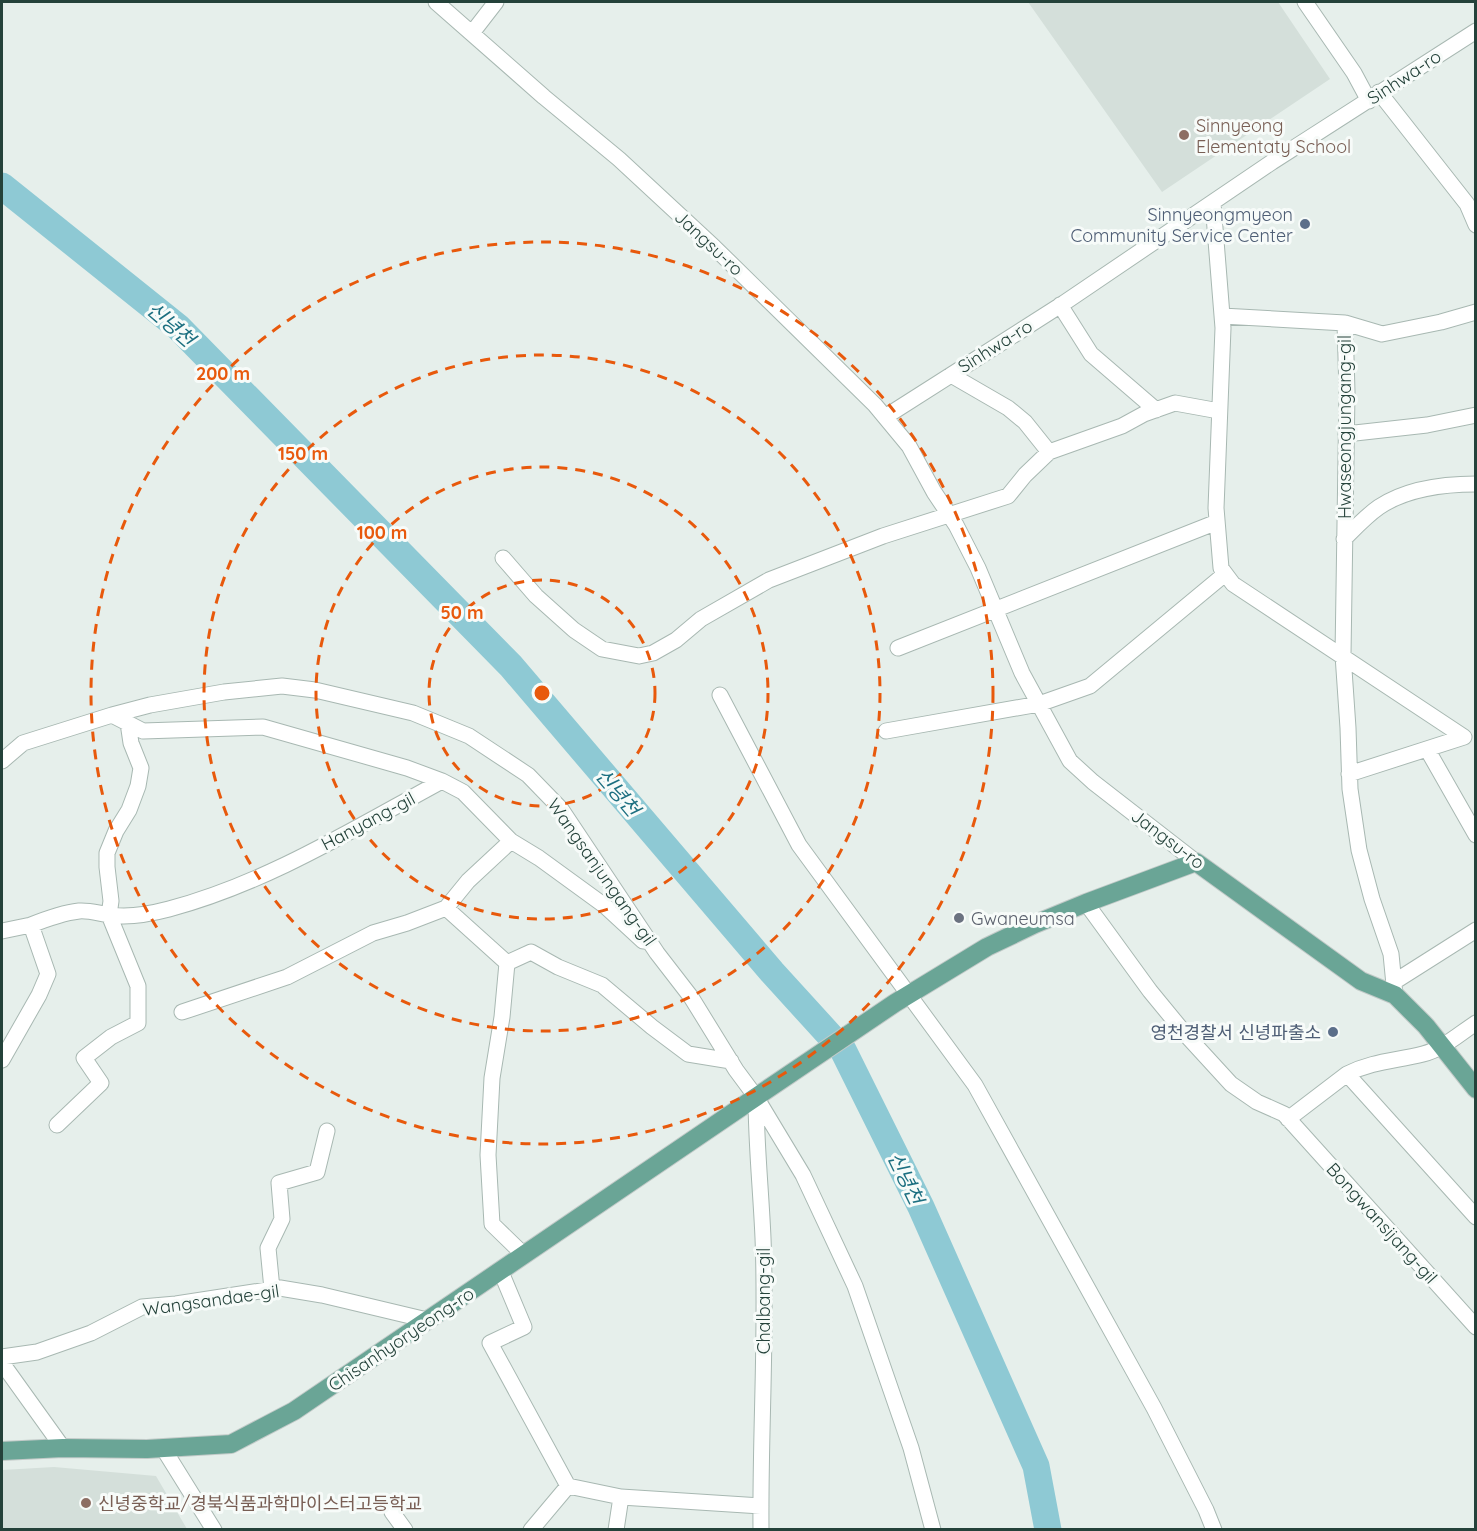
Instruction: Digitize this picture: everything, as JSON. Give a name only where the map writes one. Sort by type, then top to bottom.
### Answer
[{"type":"main road","points":[[902,999],[987,947],[1086,903],[1196,862]]},
{"type":"main road","name":"Jangsu-ro","points":[[1196,862],[1361,981],[1394,988],[1476,1089]]},
{"type":"main road","name":"Chisanhyoryeong-ro","points":[[2,1451],[63,1448],[163,1448],[231,1444],[294,1412],[902,999]]},
{"type":"street","name":"Jangsu-ro","points":[[436,2],[618,159],[714,247],[885,417],[909,446],[978,567],[1022,673],[1070,761],[1093,782],[1196,862]]},
{"type":"street","points":[[472,33],[496,2]]},
{"type":"street","points":[[1305,2],[1354,73],[1467,204],[1476,225]]},
{"type":"street","name":"Sinhwa-ro","points":[[885,417],[1060,305],[1272,162],[1476,31]]},
{"type":"street","points":[[1213,203],[1222,316],[1217,522],[1221,568],[1233,584],[1280,616],[1470,735]]},
{"type":"street","points":[[1060,305],[1091,354],[1156,410]]},
{"type":"street","points":[[1345,323],[1382,334],[1476,312]]},
{"type":"street","name":"Hwaseongjungang-gil","points":[[1222,316],[1345,323],[1343,655],[1349,774],[1359,850],[1372,899],[1391,954],[1394,988]]},
{"type":"street","name":"Sinhwa-ro","points":[[951,375],[1008,408],[1025,422],[1049,452]]},
{"type":"street","points":[[503,558],[536,596],[574,630],[602,649],[639,656],[653,653],[676,640],[701,619],[769,580],[883,536],[1008,496],[1025,475],[1049,452],[1122,426],[1144,414],[1175,403],[1218,411]]},
{"type":"street","points":[[1346,434],[1427,425],[1476,415]]},
{"type":"street","points":[[1344,539],[1378,508],[1396,497],[1456,484],[1476,484]]},
{"type":"street","points":[[898,648],[1217,522]]},
{"type":"street","points":[[886,731],[1039,704],[1090,686],[1225,574]]},
{"type":"street","name":"Wangsanjungang-gil","points":[[2,761],[23,743],[112,715],[150,705],[224,692],[282,687],[315,690],[413,713],[469,736],[528,775],[561,809],[657,952],[691,998],[756,1096],[803,1175],[855,1286],[911,1448],[933,1530]]},
{"type":"street","points":[[720,695],[799,845],[902,999],[975,1085],[1154,1408],[1214,1530]]},
{"type":"street","points":[[112,715],[143,731],[263,727],[406,768],[442,781],[463,792],[511,841],[539,858],[605,906],[657,952]]},
{"type":"street","points":[[57,1125],[101,1083],[84,1058],[111,1037],[138,1023],[138,986],[109,915],[111,901],[107,853],[116,831],[129,810],[138,786],[141,768],[130,743],[128,723]]},
{"type":"street","points":[[1349,774],[1470,735]]},
{"type":"street","points":[[1427,749],[1476,835]]},
{"type":"street","name":"Hanyang-gil","points":[[2,931],[81,910],[109,915],[148,915],[186,904],[234,887],[345,835],[442,781]]},
{"type":"street","points":[[182,1012],[287,977],[373,933],[446,908],[468,881],[511,841]]},
{"type":"street","name":"Bongwansijang-gil","points":[[1086,903],[1150,991],[1231,1084],[1257,1102],[1284,1114],[1474,1321]]},
{"type":"street","points":[[446,908],[507,963]]},
{"type":"street","points":[[2,1060],[39,995],[48,974],[31,925]]},
{"type":"street","points":[[1394,988],[1476,930]]},
{"type":"street","points":[[507,963],[531,952],[558,967],[602,985],[688,1054],[731,1061]]},
{"type":"street","points":[[507,963],[502,1017],[492,1078],[489,1166],[492,1224],[524,1255]]},
{"type":"street","points":[[1288,1119],[1347,1074],[1362,1066],[1424,1054],[1442,1047],[1476,1023]]},
{"type":"street","points":[[1347,1074],[1476,1217]]},
{"type":"street","name":"Chalbang-gil","points":[[756,1096],[756,1147],[763,1238],[761,1530]]},
{"type":"street","points":[[272,1289],[268,1248],[282,1219],[279,1183],[317,1172],[327,1131]]},
{"type":"street","points":[[501,1272],[524,1327],[490,1343],[568,1486]]},
{"type":"street","name":"Wangsandae-gil","points":[[2,1357],[37,1352],[91,1333],[142,1307],[280,1288],[322,1295],[427,1320]]},
{"type":"street","points":[[2,1363],[63,1448]]},
{"type":"street","points":[[163,1448],[214,1530]]},
{"type":"street","points":[[568,1486],[621,1497],[761,1506]]},
{"type":"street","points":[[531,1530],[568,1486]]},
{"type":"street","points":[[616,1530],[621,1497]]},
{"type":"street","points":[[392,1512],[405,1530]]},
{"type":"shaded area","name":"Sinnyeong Elementaty School","points":[[1028,2],[1278,2],[1330,79],[1162,192]]},
{"type":"shaded area","name":"신녕중학교/경북식품과학마이스터고등학교","points":[[54,1467],[156,1476],[187,1529],[2,1529],[2,1470]]},
{"type":"waterway","name":"신녕천","points":[[2,186],[178,327],[511,666],[772,972],[843,1050],[921,1207],[1036,1466],[1048,1530]]},
{"type":"place","name":"Sinnyeong Elementaty School","points":[[1184,135]]},
{"type":"place","name":"Sinnyeongmyeon Community Service Center","points":[[1305,224]]},
{"type":"place","name":"Gwaneumsa","points":[[959,918]]},
{"type":"place","name":"영천경찰서 신녕파출소","points":[[1333,1032]]},
{"type":"place","name":"신녕중학교/경북식품과학마이스터고등학교","points":[[86,1503]]}]
